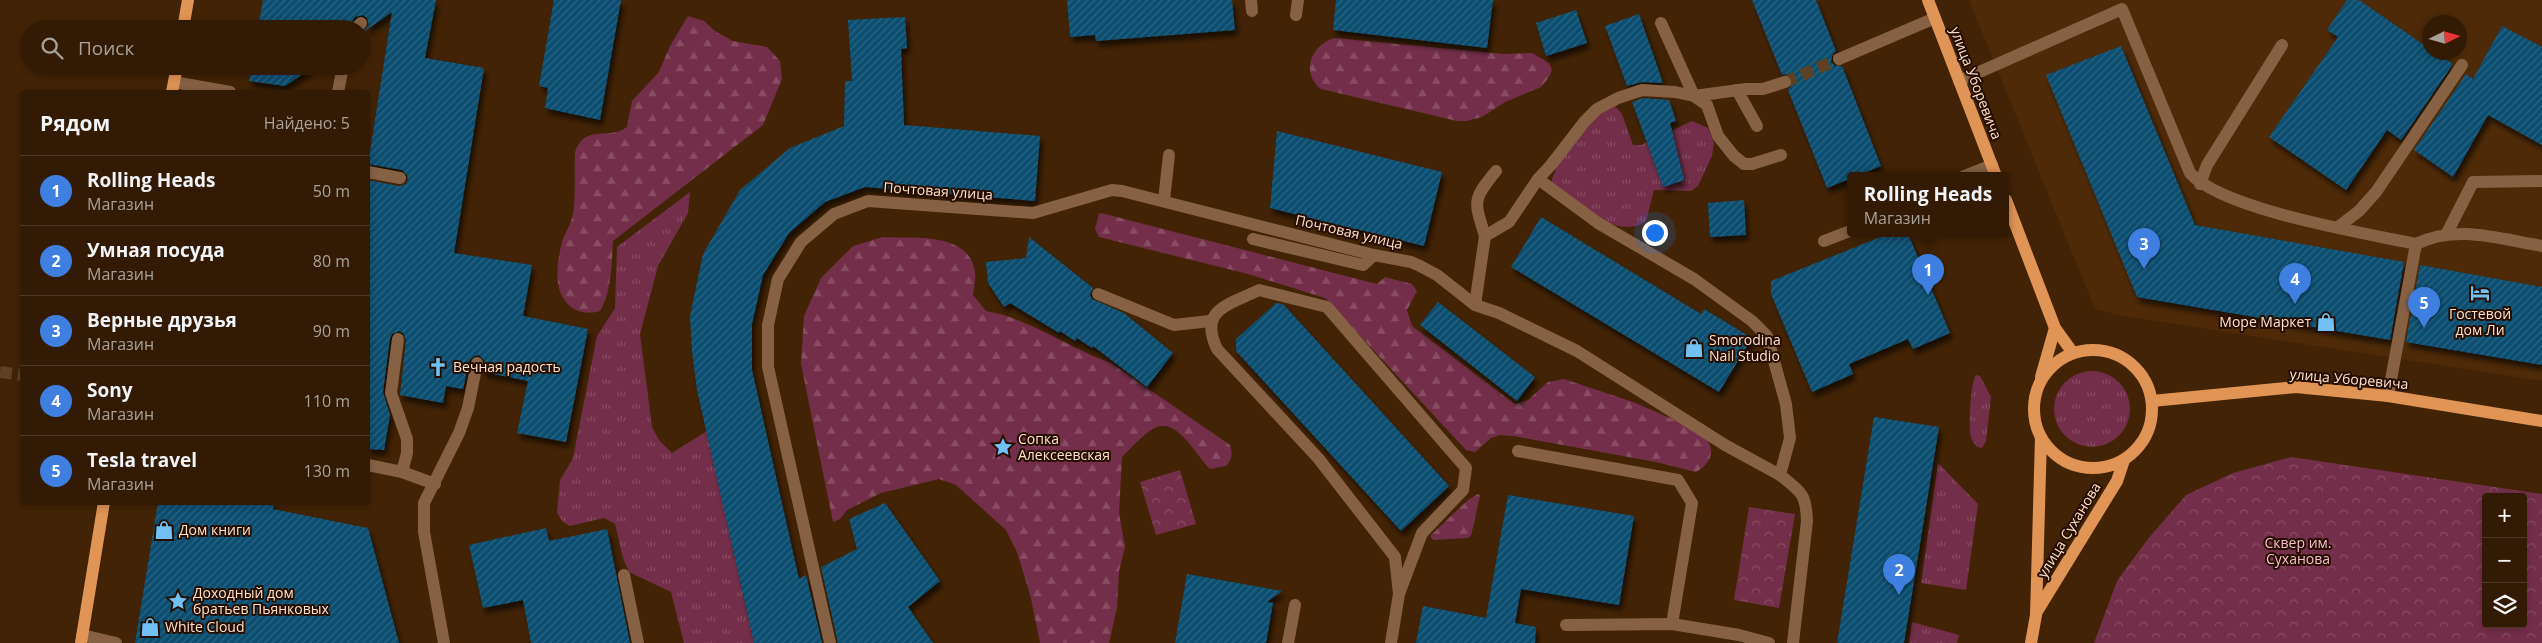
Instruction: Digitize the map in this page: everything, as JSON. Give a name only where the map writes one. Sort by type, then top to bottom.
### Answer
[{"type":"main road","points":[[185,20],[188,0]]},
{"type":"main road","name":"улица Уборевича","points":[[1928,0],[1994,171]]},
{"type":"main road","points":[[2009,208],[2055,328],[2073,353]]},
{"type":"main road","points":[[2039,384],[2048,371],[2060,360],[2073,353],[2087,350],[2103,350],[2117,355],[2130,363],[2143,377],[2152,401],[2147,434],[2136,449],[2124,460],[2098,468],[2082,468],[2067,463],[2054,454],[2041,437],[2034,414],[2035,398],[2039,384],[2055,328]]},
{"type":"main road","name":"улица Уборевича","points":[[2152,401],[2296,387],[2388,396],[2542,421]]},
{"type":"main road","name":"улица Суханова","points":[[2031,643],[2036,615],[2041,437]]},
{"type":"main road","name":"улица Суханова","points":[[2036,615],[2117,480],[2124,460]]},
{"type":"main road","points":[[81,639],[103,505]]},
{"type":"street","points":[[1296,15],[1298,0]]},
{"type":"street","points":[[1959,81],[2121,4],[2190,173],[2200,184],[2244,204],[2416,244],[2431,237],[2447,233],[2468,234],[2542,246]]},
{"type":"street","points":[[1839,59],[1935,18]]},
{"type":"street","points":[[1661,23],[1694,96],[1707,105],[1718,136],[1734,156],[1744,164],[1752,164],[1781,155]]},
{"type":"street","points":[[2200,184],[2211,158],[2282,45]]},
{"type":"street","points":[[2338,227],[2359,211],[2376,192],[2462,65]]},
{"type":"street","points":[[338,90],[341,75]]},
{"type":"street","points":[[1485,236],[1509,222],[1538,179],[1585,121],[1597,109],[1618,98],[1642,90],[1675,92],[1694,96],[1737,90],[1763,89],[1784,82]]},
{"type":"street","points":[[173,87],[207,90]]},
{"type":"street","points":[[1737,90],[1758,126]]},
{"type":"street","points":[[1164,200],[1169,155]]},
{"type":"street","points":[[1475,305],[1485,236],[1476,207],[1478,192],[1496,171]]},
{"type":"street","points":[[370,172],[400,178]]},
{"type":"street","points":[[1538,179],[1598,223],[1694,278],[1752,321],[1767,336],[1786,404],[1790,438],[1780,476]]},
{"type":"street","points":[[2447,233],[2474,182],[2542,181]]},
{"type":"street","name":"Почтовая улица","points":[[830,643],[768,367],[768,325],[778,279],[801,242],[834,214],[868,201],[1033,213],[1112,190],[1164,200],[1374,255],[1411,262],[1436,275],[1475,305],[1499,313],[1577,351],[1725,445],[1780,476],[1796,488],[1806,501],[1807,521],[1793,643]]},
{"type":"street","points":[[1824,241],[1847,232]]},
{"type":"street","points":[[1253,239],[1364,265],[1374,255]]},
{"type":"street","points":[[2388,396],[2416,244]]},
{"type":"street","points":[[1391,643],[1399,594],[1422,533],[1463,490],[1466,468],[1327,307],[1259,290],[1217,311],[1210,321],[1210,334],[1217,349],[1318,458],[1395,557],[1399,594]]},
{"type":"street","points":[[1098,294],[1174,324],[1210,321]]},
{"type":"street","points":[[398,339],[392,393],[407,439],[407,452],[402,472]]},
{"type":"street","points":[[444,643],[424,532],[424,504],[435,484],[464,418],[476,363]]},
{"type":"street","points":[[1518,451],[1678,480],[1692,502],[1672,624]]},
{"type":"street","points":[[370,465],[402,472],[435,484]]},
{"type":"street","points":[[624,575],[638,643]]},
{"type":"street","points":[[1288,643],[1295,605]]},
{"type":"street","points":[[1566,625],[1672,624],[1739,635],[1769,643]]},
{"type":"street","points":[[81,639],[116,643]]},
{"type":"shaded area","points":[[1969,0],[2542,0],[2542,381],[2118,315],[2095,309]]},
{"type":"green space","points":[[688,16],[704,21],[715,31],[733,41],[767,47],[780,61],[782,79],[763,125],[613,241],[610,278],[604,304],[600,311],[589,313],[578,311],[565,301],[558,286],[558,268],[562,242],[573,214],[575,152],[579,143],[591,135],[613,133],[627,127],[632,101],[659,72],[670,46]]},
{"type":"green space","points":[[1335,38],[1504,54],[1532,53],[1549,63],[1552,70],[1541,87],[1505,102],[1482,117],[1457,121],[1321,89],[1311,75],[1311,60],[1320,46]]},
{"type":"green space","points":[[1615,106],[1622,114],[1633,145],[1641,145],[1692,121],[1708,128],[1714,143],[1712,156],[1698,186],[1691,191],[1654,190],[1646,221],[1632,227],[1605,222],[1551,182],[1557,166],[1601,110]]},
{"type":"green space","points":[[690,192],[688,213],[658,266],[640,334],[652,427],[659,440],[672,453],[707,431],[754,643],[684,643],[671,592],[629,572],[623,558],[615,524],[604,518],[570,526],[563,522],[557,513],[560,480],[573,458],[597,336],[615,308],[617,247]]},
{"type":"green space","points":[[1099,214],[1377,284],[1385,277],[1412,284],[1417,291],[1407,310],[1412,326],[1515,404],[1528,400],[1548,382],[1564,379],[1633,402],[1696,429],[1710,445],[1711,451],[1708,462],[1696,472],[1656,462],[1500,435],[1491,438],[1475,452],[1466,450],[1325,298],[1248,274],[1099,237],[1095,229]]},
{"type":"green space","points":[[883,237],[924,238],[951,243],[971,259],[975,272],[973,295],[986,311],[1018,320],[1111,363],[1230,445],[1231,456],[1226,466],[1210,469],[1177,431],[1169,427],[1160,426],[1147,433],[1122,457],[1119,513],[1125,547],[1119,571],[1117,608],[1109,643],[1040,643],[1031,598],[1017,552],[1006,530],[956,485],[939,479],[881,493],[847,510],[840,519],[833,522],[801,364],[804,316],[821,278],[853,246]]},
{"type":"green space","points":[[2085,371],[2099,371],[2113,377],[2124,388],[2130,402],[2127,424],[2119,436],[2099,447],[2085,447],[2071,441],[2060,430],[2054,416],[2054,402],[2060,388],[2071,377]]},
{"type":"green space","points":[[1976,375],[1980,376],[1991,397],[1986,441],[1982,448],[1977,447],[1972,440],[1970,432],[1971,394]]},
{"type":"green space","name":"Сквер им. Суханова","points":[[2291,457],[2542,494],[2542,643],[2094,643],[2117,581],[2147,540],[2186,495],[2233,473]]},
{"type":"green space","points":[[1938,463],[1978,504],[1966,590],[1921,583]]},
{"type":"green space","points":[[1180,470],[1196,524],[1156,535],[1140,482]]},
{"type":"green space","points":[[1478,494],[1480,496],[1471,536],[1467,538],[1434,540],[1431,538],[1431,535],[1468,500]]},
{"type":"green space","points":[[1749,507],[1795,514],[1779,608],[1734,600]]},
{"type":"green space","points":[[1912,622],[1959,635],[1957,643],[1909,643]]},
{"type":"building","points":[[263,0],[436,0],[425,58],[484,68],[454,253],[532,265],[523,316],[588,329],[566,442],[517,433],[528,381],[483,372],[485,361],[479,355],[474,356],[469,361],[463,389],[446,386],[443,403],[400,395],[406,340],[403,333],[399,331],[392,334],[390,338],[383,392],[390,415],[384,450],[370,449],[370,180],[399,186],[406,184],[408,179],[402,170],[370,164],[370,151],[392,12],[370,27],[370,20],[363,15],[355,17],[353,20],[260,20]]},
{"type":"building","points":[[554,0],[621,0],[600,120],[545,108],[548,88],[539,86]]},
{"type":"building","points":[[1067,0],[1232,0],[1235,30],[1096,41],[1095,35],[1070,37]]},
{"type":"building","points":[[1336,0],[1493,0],[1487,48],[1333,30]]},
{"type":"building","points":[[1752,0],[1816,0],[1836,51],[1832,55],[1831,62],[1835,66],[1842,66],[1881,166],[1866,172],[1847,172],[1847,180],[1827,188],[1788,90],[1793,84],[1793,79],[1787,74],[1782,75]]},
{"type":"building","points":[[2347,0],[2359,0],[2422,43],[2422,60],[2447,60],[2453,64],[2401,140],[2387,130],[2346,190],[2269,137],[2338,37],[2327,30]]},
{"type":"building","points":[[1576,10],[1587,43],[1546,56],[1536,23]]},
{"type":"building","points":[[1639,14],[1663,83],[1642,82],[1627,86],[1605,26]]},
{"type":"building","points":[[905,17],[907,48],[901,49],[904,125],[1040,136],[1035,201],[865,187],[825,202],[789,233],[763,275],[752,324],[752,370],[799,579],[806,575],[822,643],[754,643],[697,390],[692,352],[690,316],[703,254],[740,190],[790,148],[844,126],[845,81],[852,81],[848,20]]},
{"type":"building","points":[[2502,26],[2542,47],[2542,145],[2488,115],[2453,177],[2414,150],[2466,74],[2473,79]]},
{"type":"building","points":[[2121,46],[2195,225],[2404,262],[2390,340],[2137,297],[2046,75]]},
{"type":"building","points":[[250,75],[301,75],[285,86],[249,81]]},
{"type":"building","points":[[1643,98],[1669,100],[1676,121],[1670,123],[1684,180],[1663,187],[1632,102]]},
{"type":"building","points":[[1277,131],[1442,172],[1424,246],[1270,208]]},
{"type":"building","points":[[1744,200],[1746,235],[1710,237],[1708,203]]},
{"type":"building","points":[[1541,217],[1701,314],[1704,309],[1752,338],[1719,392],[1511,267]]},
{"type":"building","points":[[1029,237],[1093,288],[1090,295],[1092,299],[1124,313],[1173,353],[1147,387],[1093,346],[1092,348],[1077,338],[1075,341],[1060,331],[1059,333],[1010,303],[1004,307],[988,283],[986,262],[1026,258]]},
{"type":"building","points":[[1881,237],[1909,237],[1950,333],[1913,349],[1908,339],[1849,364],[1853,374],[1812,392],[1771,294],[1771,281]]},
{"type":"building","points":[[2420,265],[2542,287],[2542,365],[2406,342]]},
{"type":"building","points":[[1438,302],[1535,377],[1517,401],[1420,325]]},
{"type":"building","points":[[1276,303],[1283,304],[1449,486],[1401,531],[1236,351],[1236,339]]},
{"type":"building","points":[[1874,417],[1939,427],[1904,643],[1837,643]]},
{"type":"building","points":[[1508,495],[1634,516],[1619,605],[1521,589],[1515,623],[1536,627],[1535,643],[1416,643],[1423,606],[1486,618]]},
{"type":"building","points":[[885,503],[940,581],[908,607],[933,643],[838,643],[821,567],[857,549],[849,519]]},
{"type":"building","points":[[158,505],[274,505],[273,509],[368,528],[399,643],[135,643]]},
{"type":"building","points":[[546,528],[549,541],[607,529],[630,643],[531,643],[523,600],[483,608],[469,545]]},
{"type":"building","points":[[1187,574],[1282,591],[1267,602],[1273,603],[1266,643],[1175,643]]},
{"type":"tunnel","points":[[1785,82],[1839,59]]},
{"type":"tunnel","points":[[0,372],[20,375]]},
{"type":"place","name":"Верные друзья","points":[[2144,269]]},
{"type":"place","name":"Гостевой дом Ли","points":[[2480,293]]},
{"type":"place","name":"Rolling Heads","points":[[1928,295]]},
{"type":"place","name":"Sony","points":[[2295,304]]},
{"type":"place","name":"Море Маркет","points":[[2326,322]]},
{"type":"place","name":"Tesla travel","points":[[2424,328]]},
{"type":"place","name":"Smorodina Nail Studio","points":[[1694,348]]},
{"type":"place","name":"Вечная радость","points":[[438,367]]},
{"type":"place","name":"Сопка Алексеевская","points":[[1003,447]]},
{"type":"place","name":"Дом книги","points":[[164,530]]},
{"type":"place","name":"Умная посуда","points":[[1899,595]]},
{"type":"place","name":"Доходный дом братьев Пьянковых","points":[[178,601]]},
{"type":"place","name":"White Cloud","points":[[150,627]]}]
